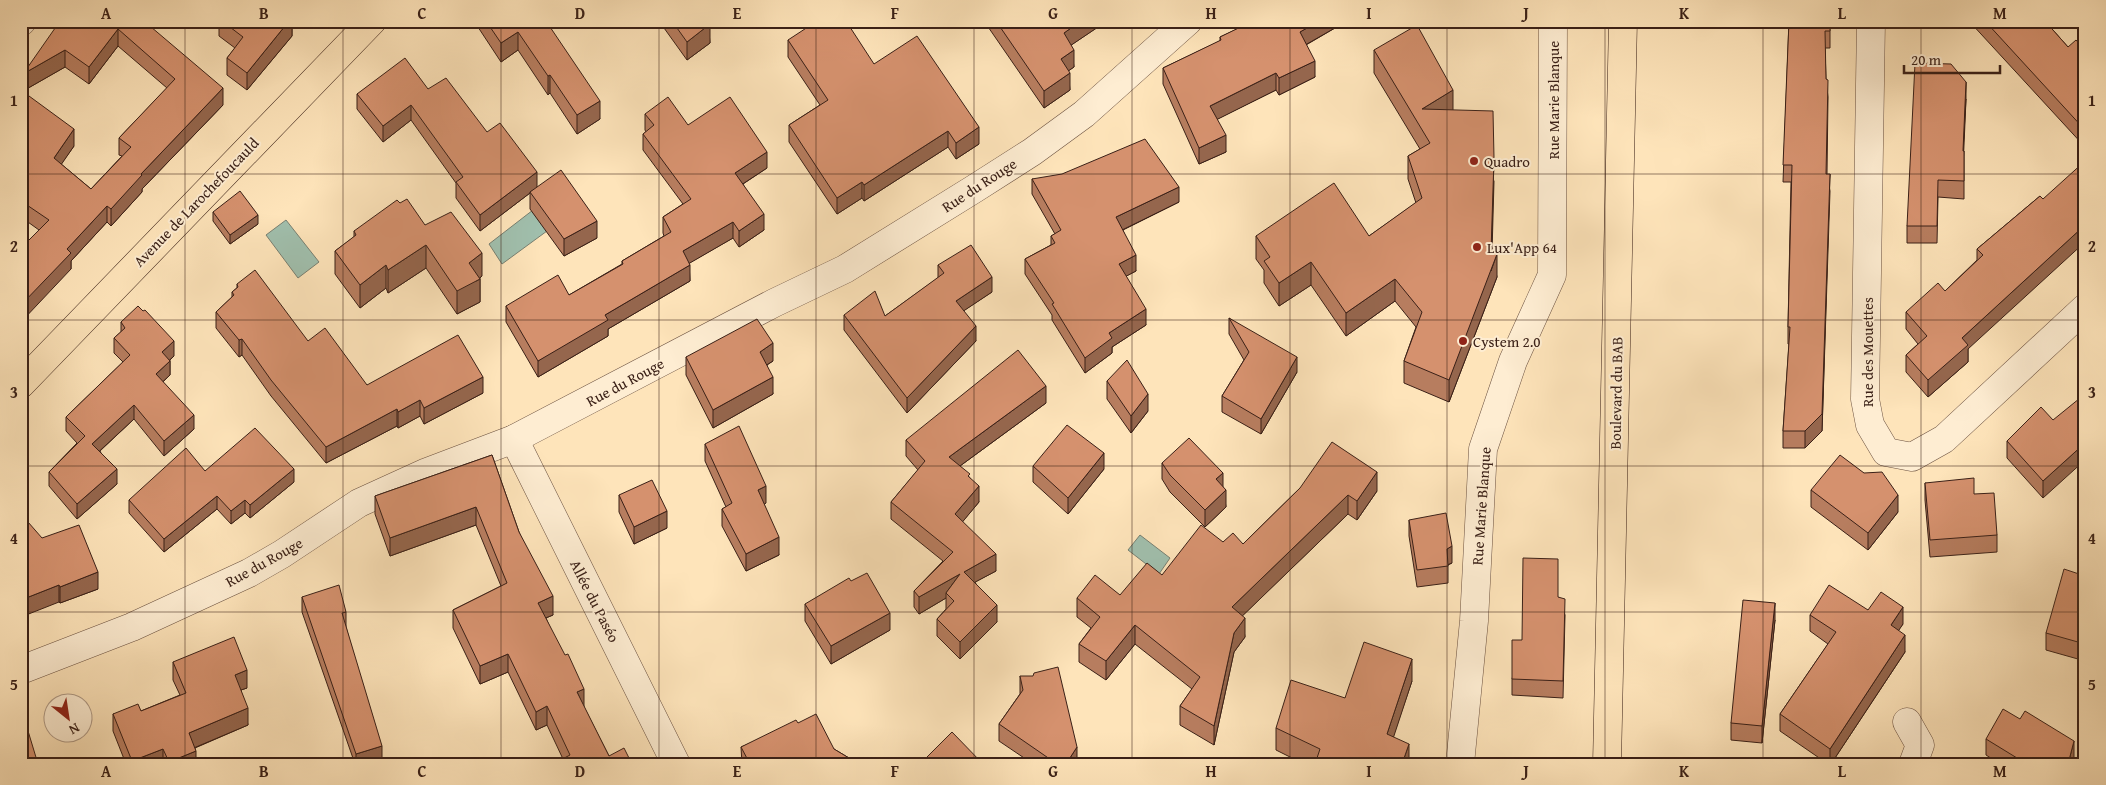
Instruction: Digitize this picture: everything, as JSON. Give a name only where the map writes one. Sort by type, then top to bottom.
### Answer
[{"type":"main road","name":"Avenue de Larochefoucauld","points":[[21,384],[372,21]]},
{"type":"main road","name":"Boulevard du BAB","points":[[1607,764],[1624,21]]},
{"type":"street","name":"Rue du Rouge","points":[[21,670],[132,627],[241,577],[282,554],[359,503],[427,472],[514,439],[774,303],[845,269],[1032,152],[1084,114],[1188,21]]},
{"type":"street","name":"Rue Marie Blanque","points":[[1460,764],[1474,621],[1483,449],[1513,361],[1552,275],[1554,21]]},
{"type":"street","name":"Rue des Mouettes","points":[[1871,21],[1865,398],[1870,425],[1886,452],[1912,457],[1944,439],[2085,308]]},
{"type":"street","name":"Allée du Paséo","points":[[514,439],[676,764]]},
{"type":"street","points":[[1906,722],[1920,745],[1913,764]]},
{"type":"shaded area","points":[[533,210],[547,231],[502,264],[489,244]]},
{"type":"shaded area","points":[[286,220],[319,262],[298,278],[266,235]]},
{"type":"shaded area","points":[[1140,535],[1170,558],[1159,574],[1128,550]]},
{"type":"building","points":[[60,21],[144,21],[223,88],[141,174],[111,209],[107,206],[67,249],[71,253],[21,305],[21,248],[49,220],[21,201],[21,107],[29,96],[74,129],[54,158],[91,189],[131,147],[119,138],[175,79],[118,29],[89,67],[65,50],[23,74]]},
{"type":"building","points":[[222,21],[289,21],[247,73],[227,58],[243,37]]},
{"type":"building","points":[[486,21],[546,21],[600,101],[577,115],[518,32],[501,43]]},
{"type":"building","points":[[672,21],[708,21],[710,24],[687,42]]},
{"type":"building","points":[[817,21],[846,21],[874,64],[917,36],[979,127],[956,143],[948,131],[864,185],[862,182],[837,198],[789,125],[828,100],[788,40]]},
{"type":"building","points":[[996,21],[1081,21],[1064,33],[1074,50],[1061,59],[1070,73],[1044,91]]},
{"type":"building","points":[[1253,21],[1319,21],[1300,32],[1315,61],[1279,78],[1276,73],[1210,106],[1226,135],[1199,148],[1163,68],[1221,40],[1220,37]]},
{"type":"building","points":[[1789,21],[1830,21],[1830,31],[1825,31],[1826,79],[1828,80],[1826,174],[1830,174],[1822,414],[1805,431],[1783,431],[1790,327],[1788,327],[1792,165],[1783,165]]},
{"type":"building","points":[[1985,21],[2045,21],[2068,47],[2076,40],[2085,50],[2085,130]]},
{"type":"building","points":[[1417,25],[1453,90],[1422,109],[1493,111],[1494,158],[1491,252],[1497,254],[1449,380],[1404,361],[1422,312],[1395,279],[1346,313],[1311,262],[1279,283],[1264,261],[1270,257],[1256,236],[1334,183],[1369,236],[1422,198],[1408,156],[1430,143],[1374,50]]},
{"type":"building","points":[[405,58],[428,89],[446,78],[487,132],[500,123],[537,172],[480,215],[456,182],[463,177],[411,105],[383,126],[357,94]]},
{"type":"building","points":[[1915,63],[1951,64],[1966,82],[1963,151],[1964,181],[1938,180],[1937,226],[1907,226]]},
{"type":"building","points":[[668,97],[688,125],[730,97],[767,152],[735,173],[764,214],[739,231],[733,222],[683,251],[690,265],[605,315],[608,320],[538,361],[506,306],[558,275],[569,295],[623,264],[622,261],[671,232],[663,217],[691,199],[643,134],[654,125],[645,114]]},
{"type":"building","points":[[1145,139],[1179,187],[1116,217],[1136,255],[1119,264],[1146,309],[1109,333],[1112,338],[1085,358],[1052,304],[1054,303],[1025,259],[1055,243],[1051,236],[1061,230],[1032,179],[1062,174]]},
{"type":"building","points":[[2085,161],[2085,225],[1962,338],[1968,345],[1928,380],[1906,355],[1927,336],[1906,312],[1938,283],[1945,291],[1983,255],[1977,249],[2040,196],[2043,199]]},
{"type":"building","points":[[561,170],[597,221],[564,239],[530,192]]},
{"type":"building","points":[[240,191],[258,215],[230,235],[213,212]]},
{"type":"building","points":[[407,199],[425,225],[451,212],[482,253],[469,263],[480,279],[457,291],[426,245],[388,270],[386,265],[360,285],[335,251],[356,235],[354,231],[397,200],[400,203]]},
{"type":"building","points":[[971,245],[992,277],[956,301],[976,326],[907,398],[844,315],[875,291],[885,316],[944,273],[938,265]]},
{"type":"building","points":[[255,270],[308,341],[325,328],[367,385],[458,335],[483,377],[424,408],[420,400],[398,412],[397,409],[326,447],[271,380],[242,339],[239,340],[216,312],[234,295],[232,292],[238,287],[237,284]]},
{"type":"building","points":[[138,306],[143,311],[145,310],[174,341],[162,352],[170,361],[156,374],[194,415],[164,441],[134,405],[92,444],[117,469],[77,504],[49,472],[85,436],[66,417],[130,355],[114,338],[125,328],[121,322]]},
{"type":"building","points":[[1229,318],[1297,357],[1261,419],[1222,396],[1249,352]]},
{"type":"building","points":[[757,319],[773,343],[760,352],[773,377],[713,410],[686,357]]},
{"type":"building","points":[[1018,350],[1046,386],[949,457],[970,474],[968,476],[979,486],[955,514],[996,554],[964,572],[997,605],[960,642],[937,619],[954,601],[946,593],[960,574],[919,597],[914,591],[953,552],[891,502],[925,461],[906,440]]},
{"type":"building","points":[[1127,360],[1148,394],[1131,416],[1107,381]]},
{"type":"building","points":[[2085,365],[2085,375],[2080,370]]},
{"type":"building","points":[[2085,394],[2085,443],[2043,481],[2007,441],[2041,407],[2053,420]]},
{"type":"building","points":[[1067,425],[1104,453],[1068,498],[1033,466]]},
{"type":"building","points":[[739,426],[766,486],[758,490],[779,537],[746,554],[722,509],[732,503],[705,444]]},
{"type":"building","points":[[255,428],[294,469],[250,505],[245,500],[231,511],[217,496],[164,539],[129,500],[186,448],[205,471]]},
{"type":"building","points":[[1189,438],[1223,473],[1216,479],[1226,490],[1205,510],[1170,475],[1162,463]]},
{"type":"building","points":[[1332,442],[1377,472],[1357,501],[1348,495],[1232,607],[1245,618],[1234,633],[1214,726],[1180,706],[1200,677],[1135,625],[1106,661],[1079,644],[1100,617],[1077,598],[1095,575],[1120,595],[1147,563],[1162,575],[1201,525],[1223,542],[1233,533],[1243,544],[1300,488]]},
{"type":"building","points":[[492,455],[519,532],[553,596],[538,603],[565,655],[568,654],[584,689],[577,692],[609,756],[624,748],[632,764],[553,764],[570,755],[547,706],[536,712],[508,654],[480,666],[453,610],[507,583],[476,507],[390,538],[375,496]]},
{"type":"building","points":[[1840,455],[1864,473],[1882,472],[1898,495],[1868,533],[1811,490]]},
{"type":"building","points":[[21,478],[28,484],[21,491]]},
{"type":"building","points":[[1974,478],[1974,494],[1994,493],[1997,535],[1930,540],[1925,483]]},
{"type":"building","points":[[652,480],[667,511],[634,527],[619,495]]},
{"type":"building","points":[[1446,513],[1452,546],[1447,549],[1448,566],[1417,570],[1409,520]]},
{"type":"building","points":[[21,514],[42,538],[79,525],[98,572],[21,600]]},
{"type":"building","points":[[1523,558],[1558,559],[1558,597],[1565,599],[1563,681],[1512,679],[1512,640],[1522,640]]},
{"type":"building","points":[[2064,569],[2085,576],[2085,644],[2046,633]]},
{"type":"building","points":[[867,573],[890,613],[831,646],[805,604],[849,578],[851,581]]},
{"type":"building","points":[[339,585],[346,612],[342,613],[382,746],[356,754],[302,597]]},
{"type":"building","points":[[1829,585],[1868,610],[1881,592],[1903,607],[1891,625],[1905,635],[1830,749],[1780,714],[1836,632],[1810,615]]},
{"type":"building","points":[[1743,600],[1775,603],[1762,726],[1731,723]]},
{"type":"building","points":[[234,637],[247,670],[235,675],[248,708],[189,733],[196,751],[169,762],[163,749],[132,761],[113,714],[138,704],[141,711],[186,693],[173,662]]},
{"type":"building","points":[[1364,642],[1412,659],[1387,734],[1409,744],[1402,764],[1315,764],[1320,749],[1276,728],[1291,680],[1345,698]]},
{"type":"building","points":[[1058,667],[1077,747],[1066,764],[1057,764],[999,724],[1023,690],[1020,676],[1033,676],[1034,673]]},
{"type":"building","points":[[2003,709],[2020,719],[2025,711],[2074,741],[2068,764],[2014,764],[2017,758],[1986,739]]},
{"type":"building","points":[[22,711],[38,764],[21,764]]},
{"type":"building","points":[[816,714],[834,749],[859,764],[750,764],[741,747],[796,720],[798,723]]},
{"type":"building","points":[[952,732],[983,764],[934,764],[927,757]]},
{"type":"place","name":"Quadro","points":[[1474,161]]},
{"type":"place","name":"Lux'App 64","points":[[1477,247]]},
{"type":"place","name":"Cystem 2.0","points":[[1463,341]]}]
